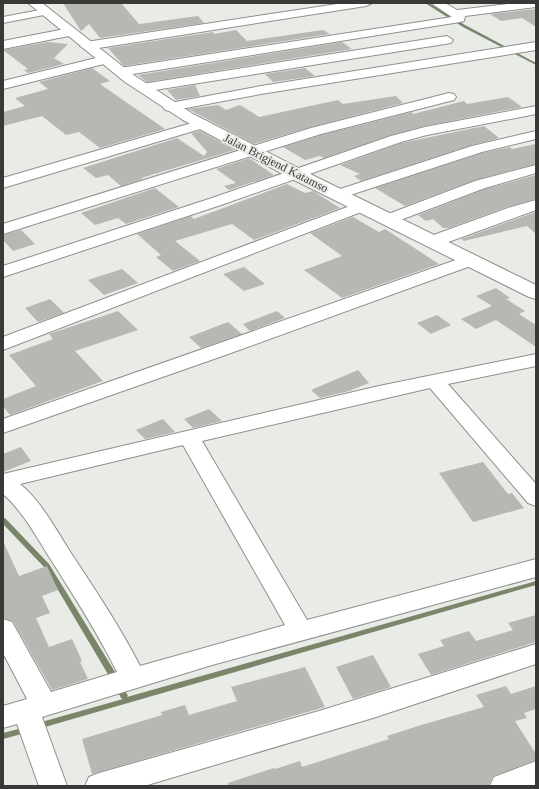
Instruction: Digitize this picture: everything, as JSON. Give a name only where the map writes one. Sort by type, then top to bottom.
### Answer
[{"type":"highway","name":"Jalan Brigjend Katamso","points":[[39,8],[104,60],[170,107],[296,174],[434,241],[536,293]]},
{"type":"street","points":[[86,46],[366,3]]},
{"type":"street","points":[[120,72],[432,25],[460,19],[456,14],[437,3]]},
{"type":"street","points":[[456,14],[536,4]]},
{"type":"street","points":[[3,20],[39,8]]},
{"type":"street","points":[[3,46],[70,32]]},
{"type":"street","points":[[142,88],[447,40]]},
{"type":"street","points":[[170,107],[261,90],[536,46]]},
{"type":"street","points":[[3,85],[104,60]]},
{"type":"street","points":[[3,229],[323,129],[450,97]]},
{"type":"street","points":[[3,272],[296,174],[375,145],[414,134],[536,110]]},
{"type":"street","points":[[3,184],[202,124]]},
{"type":"street","points":[[339,194],[477,149],[536,135]]},
{"type":"street","points":[[389,219],[480,183],[507,175],[536,169]]},
{"type":"street","points":[[434,241],[517,210],[536,205]]},
{"type":"street","points":[[3,344],[363,206]]},
{"type":"street","points":[[3,426],[224,349],[470,260]]},
{"type":"street","points":[[3,481],[434,380],[536,360]]},
{"type":"street","points":[[434,380],[536,498]]},
{"type":"street","points":[[190,438],[301,631]]},
{"type":"street","points":[[3,481],[22,498],[48,536],[113,638],[133,679]]},
{"type":"street","points":[[24,711],[301,631],[536,568]]},
{"type":"street","points":[[3,629],[24,711],[53,786]]},
{"type":"street","points":[[99,786],[245,746],[418,693],[536,654]]},
{"type":"street","points":[[504,786],[536,774]]},
{"type":"building","points":[[63,3],[121,3],[139,24],[198,16],[204,23],[100,38],[89,24],[81,31]]},
{"type":"building","points":[[536,9],[536,27],[522,18],[501,21],[490,14]]},
{"type":"building","points":[[236,30],[247,41],[323,30],[330,34],[124,66],[108,48],[213,32],[214,34]]},
{"type":"building","points":[[47,42],[68,44],[54,58],[64,64],[28,73],[24,70],[28,69],[3,50]]},
{"type":"building","points":[[342,42],[352,49],[147,82],[138,75]]},
{"type":"building","points":[[92,68],[110,81],[100,84],[165,129],[100,148],[79,132],[66,135],[42,116],[3,126],[3,112],[25,106],[15,98],[48,89],[39,82]]},
{"type":"building","points":[[305,68],[315,76],[273,82],[265,74]]},
{"type":"building","points":[[195,85],[200,96],[176,100],[167,90]]},
{"type":"building","points":[[396,96],[403,103],[311,127],[254,144],[188,109],[218,105],[226,110],[240,105],[259,117],[338,100],[343,104]]},
{"type":"building","points":[[508,97],[522,107],[425,126],[391,135],[324,158],[320,156],[305,160],[283,147],[321,135],[412,112],[413,114],[464,101],[467,104]]},
{"type":"building","points":[[484,126],[499,138],[472,145],[361,181],[354,176],[360,174],[340,165],[401,143]]},
{"type":"building","points":[[200,131],[235,150],[141,178],[143,179],[121,186],[108,175],[96,178],[83,168],[177,138],[204,156],[207,152],[191,133]]},
{"type":"building","points":[[536,144],[536,164],[475,180],[405,206],[375,188],[482,153],[510,147],[512,149]]},
{"type":"building","points":[[249,158],[274,175],[229,190],[224,186],[236,183],[216,169]]},
{"type":"building","points":[[536,175],[536,199],[510,206],[449,228],[443,228],[433,219],[426,221],[418,215],[485,189]]},
{"type":"building","points":[[287,184],[305,193],[313,191],[340,208],[254,240],[232,224],[175,241],[200,261],[173,271],[156,257],[161,255],[137,234],[191,216],[194,219]]},
{"type":"building","points":[[155,188],[179,207],[126,224],[118,218],[95,225],[81,213]]},
{"type":"building","points":[[536,212],[536,234],[527,226],[464,241],[461,239]]},
{"type":"building","points":[[353,217],[379,232],[385,229],[439,264],[342,298],[304,270],[342,256],[310,233]]},
{"type":"building","points":[[21,230],[35,244],[13,251],[3,240],[3,235]]},
{"type":"building","points":[[244,267],[265,284],[244,291],[223,274]]},
{"type":"building","points":[[122,269],[138,283],[104,295],[88,280]]},
{"type":"building","points":[[496,288],[510,298],[506,299],[525,311],[519,314],[536,325],[536,347],[496,320],[476,329],[461,319],[492,306],[476,296]]},
{"type":"building","points":[[50,299],[64,313],[38,322],[25,308]]},
{"type":"building","points":[[118,311],[138,330],[75,351],[103,381],[10,415],[3,406],[3,399],[36,386],[9,355],[53,339],[49,334]]},
{"type":"building","points":[[277,311],[285,318],[250,331],[243,324]]},
{"type":"building","points":[[437,315],[451,325],[431,334],[417,323]]},
{"type":"building","points":[[228,322],[242,334],[201,348],[189,337]]},
{"type":"building","points":[[358,370],[369,383],[349,391],[320,398],[311,390]]},
{"type":"building","points":[[209,409],[222,421],[193,428],[184,419]]},
{"type":"building","points":[[163,419],[175,432],[145,439],[136,430]]},
{"type":"building","points":[[21,447],[31,461],[3,472],[3,454]]},
{"type":"building","points":[[483,462],[508,494],[512,493],[524,508],[473,522],[439,473]]},
{"type":"building","points":[[3,541],[19,576],[47,566],[58,590],[42,596],[50,613],[36,618],[49,647],[72,639],[88,679],[52,690],[13,621],[3,618]]},
{"type":"building","points":[[536,615],[536,642],[431,675],[418,654],[444,646],[440,640],[469,631],[476,641],[513,630],[508,623]]},
{"type":"building","points":[[373,655],[391,687],[353,699],[336,667]]},
{"type":"building","points":[[305,667],[325,707],[92,774],[82,739],[162,715],[161,712],[185,705],[189,715],[237,701],[231,687]]},
{"type":"building","points":[[506,686],[511,694],[536,686],[536,709],[524,713],[527,718],[515,721],[536,754],[536,760],[493,776],[489,785],[228,786],[228,783],[300,761],[302,767],[389,739],[387,736],[484,707],[476,695]]},
{"type":"waterway","points":[[427,3],[464,26],[536,64]]},
{"type":"waterway","points":[[3,520],[47,566],[115,679]]},
{"type":"waterway","points":[[38,726],[536,583]]},
{"type":"waterway","points":[[119,686],[124,696]]},
{"type":"waterway","points":[[3,736],[26,730]]}]
